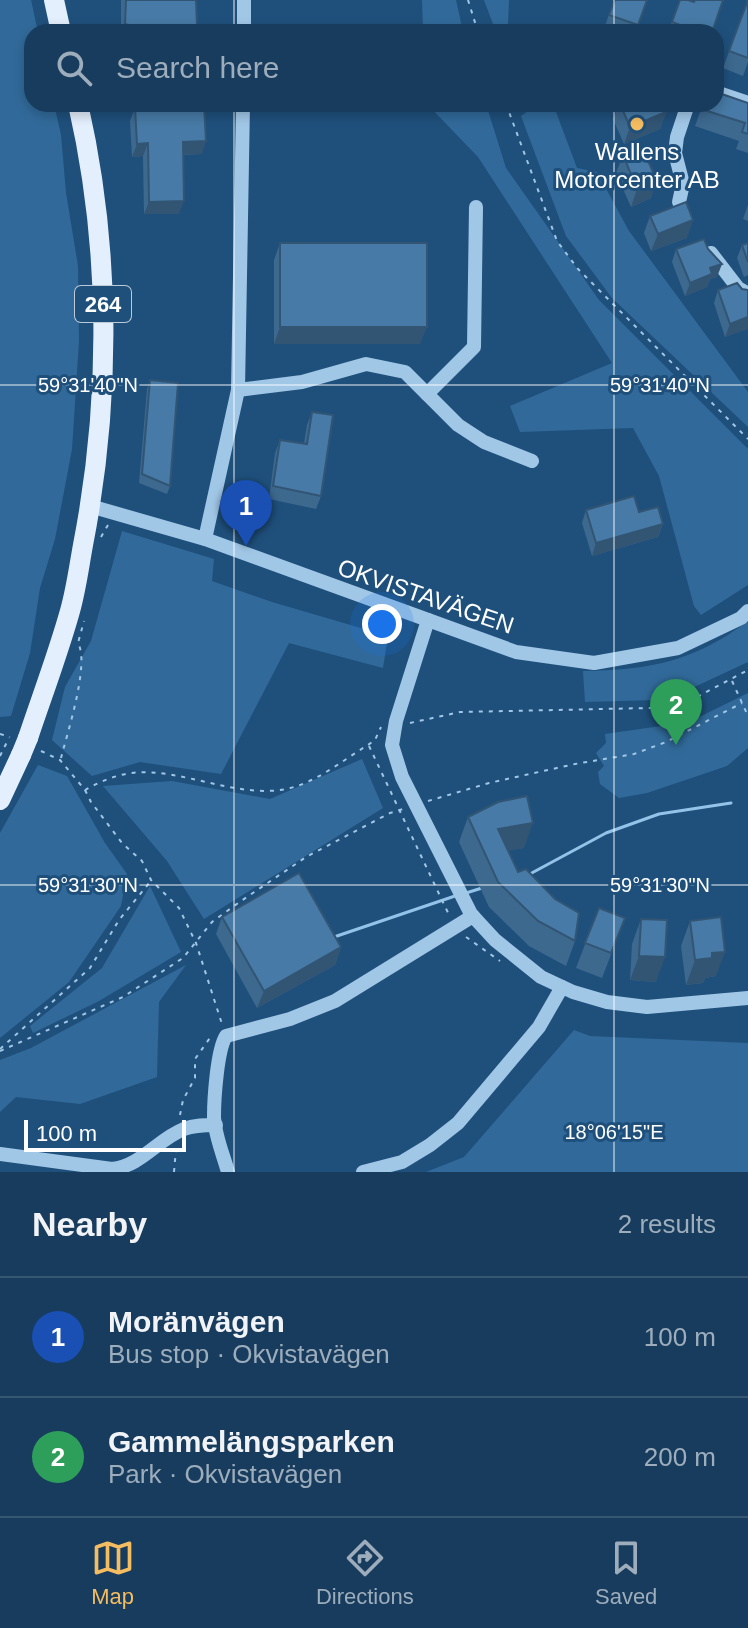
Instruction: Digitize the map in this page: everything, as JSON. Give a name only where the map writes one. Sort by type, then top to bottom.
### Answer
[{"type":"main road","points":[[54,0],[59,24]]},
{"type":"main road","name":"264","points":[[0,800],[70,609],[90,506],[104,335],[97,211],[79,112]]},
{"type":"street","points":[[244,0],[244,24]]},
{"type":"street","points":[[724,95],[748,103]]},
{"type":"street","points":[[205,539],[238,390],[243,112]]},
{"type":"street","points":[[679,202],[683,184],[675,153],[686,112]]},
{"type":"street","points":[[427,394],[474,347],[476,207]]},
{"type":"street","points":[[710,251],[738,288],[748,294]]},
{"type":"street","points":[[238,390],[302,382],[366,364],[405,372],[458,425],[503,451],[532,461]]},
{"type":"street","name":"OKVISTAVÄGEN","points":[[90,506],[205,539],[516,652],[594,663],[678,648],[741,618],[748,611]]},
{"type":"street","points":[[428,620],[396,721],[393,753],[473,916],[495,940],[541,977],[607,1002],[647,1007],[748,998]]},
{"type":"street","points":[[228,1172],[216,1125],[220,1051],[226,1036],[290,1019],[335,1001],[473,916]]},
{"type":"street","points":[[363,1172],[402,1162],[458,1123],[539,1027],[562,987]]},
{"type":"street","points":[[0,1154],[124,1168],[177,1132],[188,1127],[216,1125]]},
{"type":"path","points":[[468,0],[476,24]]},
{"type":"path","points":[[509,112],[557,241],[578,269],[748,439]]},
{"type":"path","points":[[99,541],[109,523]]},
{"type":"path","points":[[60,760],[77,698],[82,651],[78,643],[86,609]]},
{"type":"path","points":[[85,790],[119,776],[145,772],[234,787],[285,790],[318,776],[368,745],[375,740],[385,719],[406,724],[460,712],[650,708],[693,699],[748,670]]},
{"type":"path","points":[[732,681],[748,716]]},
{"type":"path","points":[[0,1050],[123,997],[183,958],[212,922],[306,857],[390,813],[489,783],[634,754],[679,736],[742,703]]},
{"type":"path","points":[[0,734],[18,746],[60,760],[122,843],[142,861],[151,880],[179,908],[196,943],[226,1036],[210,1035],[195,1059],[195,1078],[183,1100],[177,1132],[174,1172]]},
{"type":"path","points":[[0,1050],[90,968],[119,920],[151,880]]},
{"type":"shaded area","points":[[0,0],[31,0],[36,24],[24,24],[24,112],[56,112],[78,266],[79,341],[72,449],[55,539],[40,588],[30,653],[11,716],[0,717]]},
{"type":"shaded area","points":[[422,0],[456,0],[461,24],[423,24]]},
{"type":"shaded area","points":[[484,0],[509,0],[508,24],[493,24]]},
{"type":"shaded area","points":[[435,112],[488,112],[506,168],[599,300],[748,449],[748,585],[701,615],[694,606],[659,476],[633,428],[520,432],[510,406],[612,363],[478,157]]},
{"type":"shaded area","points":[[527,112],[556,112],[577,168],[597,172],[629,231],[748,392],[748,427],[612,298],[566,236],[521,116]]},
{"type":"shaded area","points":[[122,531],[214,559],[212,581],[388,636],[383,668],[289,643],[221,774],[140,762],[92,776],[52,740],[65,687],[91,641]]},
{"type":"shaded area","points":[[748,621],[748,662],[690,689],[656,700],[585,702],[583,671],[629,669],[670,661],[708,646]]},
{"type":"shaded area","points":[[748,693],[748,748],[727,766],[647,793],[619,798],[600,784],[598,772],[604,766],[596,753],[606,743],[605,734],[689,722]]},
{"type":"shaded area","points":[[362,759],[383,808],[204,919],[167,861],[103,786],[172,781],[270,799]]},
{"type":"shaded area","points":[[38,765],[67,776],[105,843],[127,874],[121,906],[69,982],[0,1038],[0,833]]},
{"type":"shaded area","points":[[150,886],[181,952],[99,1001],[33,1033],[30,1026],[102,968]]},
{"type":"shaded area","points":[[186,965],[159,1002],[157,1077],[80,1104],[16,1097],[0,1112],[0,1060],[31,1048]]},
{"type":"shaded area","points":[[574,1030],[590,1036],[748,1043],[748,1172],[426,1172],[464,1157]]},
{"type":"building","points":[[126,0],[196,0],[197,24],[125,24]]},
{"type":"building","points":[[615,0],[647,0],[638,24],[609,15]]},
{"type":"building","points":[[680,0],[723,0],[715,24],[672,22]]},
{"type":"building","points":[[748,0],[748,58],[729,51]]},
{"type":"building","points":[[724,95],[748,103],[748,134],[742,132],[745,123],[710,112],[724,112]]},
{"type":"building","points":[[135,112],[204,112],[206,141],[183,142],[184,201],[149,202],[148,143],[137,144]]},
{"type":"building","points":[[623,112],[666,112],[630,127]]},
{"type":"building","points":[[642,147],[657,181],[637,189],[623,155]]},
{"type":"building","points":[[686,202],[693,220],[658,234],[650,216]]},
{"type":"building","points":[[704,239],[708,249],[722,264],[710,268],[712,274],[690,283],[676,249]]},
{"type":"building","points":[[280,243],[427,243],[427,327],[280,327]]},
{"type":"building","points":[[748,243],[748,262],[742,245]]},
{"type":"building","points":[[737,283],[748,290],[748,317],[730,324],[718,290]]},
{"type":"building","points":[[150,380],[178,383],[170,486],[142,474]]},
{"type":"building","points":[[312,412],[333,415],[321,496],[273,486],[280,440],[307,444]]},
{"type":"building","points":[[634,496],[639,512],[658,507],[663,524],[596,543],[586,510]]},
{"type":"building","points":[[527,796],[533,823],[498,829],[518,872],[526,869],[555,899],[579,913],[575,941],[538,921],[498,882],[468,817],[498,802]]},
{"type":"building","points":[[299,873],[341,947],[264,991],[222,917]]},
{"type":"building","points":[[599,908],[625,918],[611,953],[585,943]]},
{"type":"building","points":[[721,917],[725,952],[712,953],[712,958],[695,960],[690,921]]},
{"type":"building","points":[[641,919],[667,920],[665,957],[639,956]]},
{"type":"waterway","points":[[528,875],[606,833],[659,814],[731,803]]},
{"type":"waterway","points":[[466,893],[482,888]]},
{"type":"waterway","points":[[334,937],[455,896]]},
{"type":"place","name":"Wallens Motorcenter AB","points":[[637,124]]},
{"type":"place","name":"Moränvägen","points":[[246,546]]},
{"type":"place","name":"Gammelängsparken","points":[[676,745]]}]
